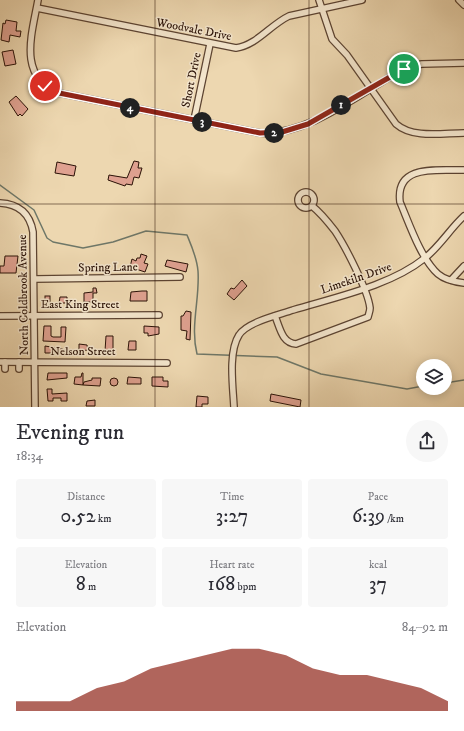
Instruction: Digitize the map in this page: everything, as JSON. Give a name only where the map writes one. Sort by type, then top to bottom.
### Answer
[{"type":"street","points":[[38,0],[30,57],[36,74],[45,86],[59,93],[260,133],[282,132],[312,121],[413,65],[464,63]]},
{"type":"street","points":[[319,0],[332,39],[347,55],[394,122],[404,130],[415,133],[464,133]]},
{"type":"street","name":"Woodvale Drive","points":[[37,8],[232,48],[250,44],[286,18],[362,0]]},
{"type":"street","points":[[459,0],[464,5]]},
{"type":"street","name":"Short Drive","points":[[194,120],[210,44]]},
{"type":"street","points":[[464,170],[416,172],[402,184],[400,192],[400,202],[425,258],[436,272],[451,280],[464,283]]},
{"type":"street","name":"North Coldbrook Avenue","points":[[0,203],[20,208],[31,221],[34,239],[35,279],[35,407]]},
{"type":"street","points":[[275,316],[284,340],[296,344],[368,316],[370,306],[363,288],[335,232],[312,206]]},
{"type":"street","name":"Limekiln Drive","points":[[234,407],[233,354],[239,335],[246,328],[275,316],[363,288],[401,273],[425,258],[464,216]]},
{"type":"street","points":[[451,280],[464,266]]},
{"type":"street","name":"Spring Lane","points":[[35,279],[180,277]]},
{"type":"street","name":"East King Street","points":[[0,316],[159,315]]},
{"type":"street","points":[[3,362],[5,369]]},
{"type":"street","name":"Nelson Street","points":[[3,362],[166,363]]},
{"type":"street","points":[[19,362],[19,369]]},
{"type":"building","points":[[6,20],[17,22],[16,31],[21,31],[20,37],[10,35],[9,42],[1,40],[3,23],[5,24]]},
{"type":"building","points":[[13,50],[16,64],[5,66],[2,52]]},
{"type":"building","points":[[16,96],[28,109],[22,116],[20,114],[18,116],[9,102]]},
{"type":"building","points":[[134,161],[139,162],[138,168],[142,168],[139,178],[134,177],[132,185],[126,184],[125,186],[108,180],[109,175],[127,178]]},
{"type":"building","points":[[57,162],[76,166],[74,176],[55,173]]},
{"type":"building","points":[[141,254],[147,256],[144,263],[148,264],[145,272],[130,267],[132,259],[136,261],[137,258],[140,258]]},
{"type":"building","points":[[5,256],[18,256],[16,273],[0,273],[0,266],[4,266]]},
{"type":"building","points":[[167,260],[188,264],[186,272],[165,266]]},
{"type":"building","points":[[242,280],[247,286],[234,300],[227,294],[231,288],[234,289]]},
{"type":"building","points":[[93,288],[96,288],[97,293],[93,293],[93,302],[84,302],[84,293],[93,292]]},
{"type":"building","points":[[147,291],[147,301],[130,301],[131,292]]},
{"type":"building","points":[[45,296],[50,296],[50,303],[45,303]]},
{"type":"building","points":[[60,297],[67,297],[67,303],[59,303]]},
{"type":"building","points":[[186,311],[191,312],[190,340],[186,339],[187,331],[181,330],[181,316],[183,316]]},
{"type":"building","points":[[44,326],[51,326],[51,336],[53,337],[61,337],[61,327],[66,327],[65,342],[43,341]]},
{"type":"building","points":[[144,326],[159,327],[159,334],[148,336],[148,333],[144,333]]},
{"type":"building","points":[[106,336],[113,336],[113,351],[105,351]]},
{"type":"building","points":[[129,341],[136,341],[136,350],[128,350]]},
{"type":"building","points":[[79,344],[87,345],[88,350],[79,351]]},
{"type":"building","points":[[45,346],[63,349],[63,353],[45,353]]},
{"type":"building","points":[[48,373],[67,373],[67,378],[47,380]]},
{"type":"building","points":[[82,373],[83,385],[74,384],[75,377],[81,377]]},
{"type":"building","points":[[128,377],[141,378],[141,384],[127,384]]},
{"type":"building","points":[[152,377],[163,377],[163,381],[168,381],[168,387],[152,386]]},
{"type":"building","points":[[92,378],[101,378],[100,386],[83,385],[84,382],[92,380]]},
{"type":"building","points":[[112,378],[116,378],[118,382],[116,386],[112,386],[110,384],[110,380]]},
{"type":"building","points":[[47,389],[52,389],[52,394],[67,393],[67,401],[61,401],[61,398],[53,398],[53,401],[48,401]]},
{"type":"building","points":[[271,394],[301,400],[300,407],[270,401]]},
{"type":"building","points":[[197,396],[208,397],[208,404],[202,404],[202,407],[196,407]]},
{"type":"building","points":[[95,400],[95,406],[86,406],[87,401]]},
{"type":"waterway","points":[[0,185],[34,210],[47,238],[53,242],[83,248],[113,242],[146,231],[187,235],[195,257],[198,271],[198,292],[194,333],[197,354],[277,357],[321,374],[407,389],[416,387]]},
{"type":"waterway","points":[[452,382],[464,380]]},
{"type":"route","points":[[45,86],[59,93],[260,133],[271,133],[292,130],[308,124],[404,69]]}]
